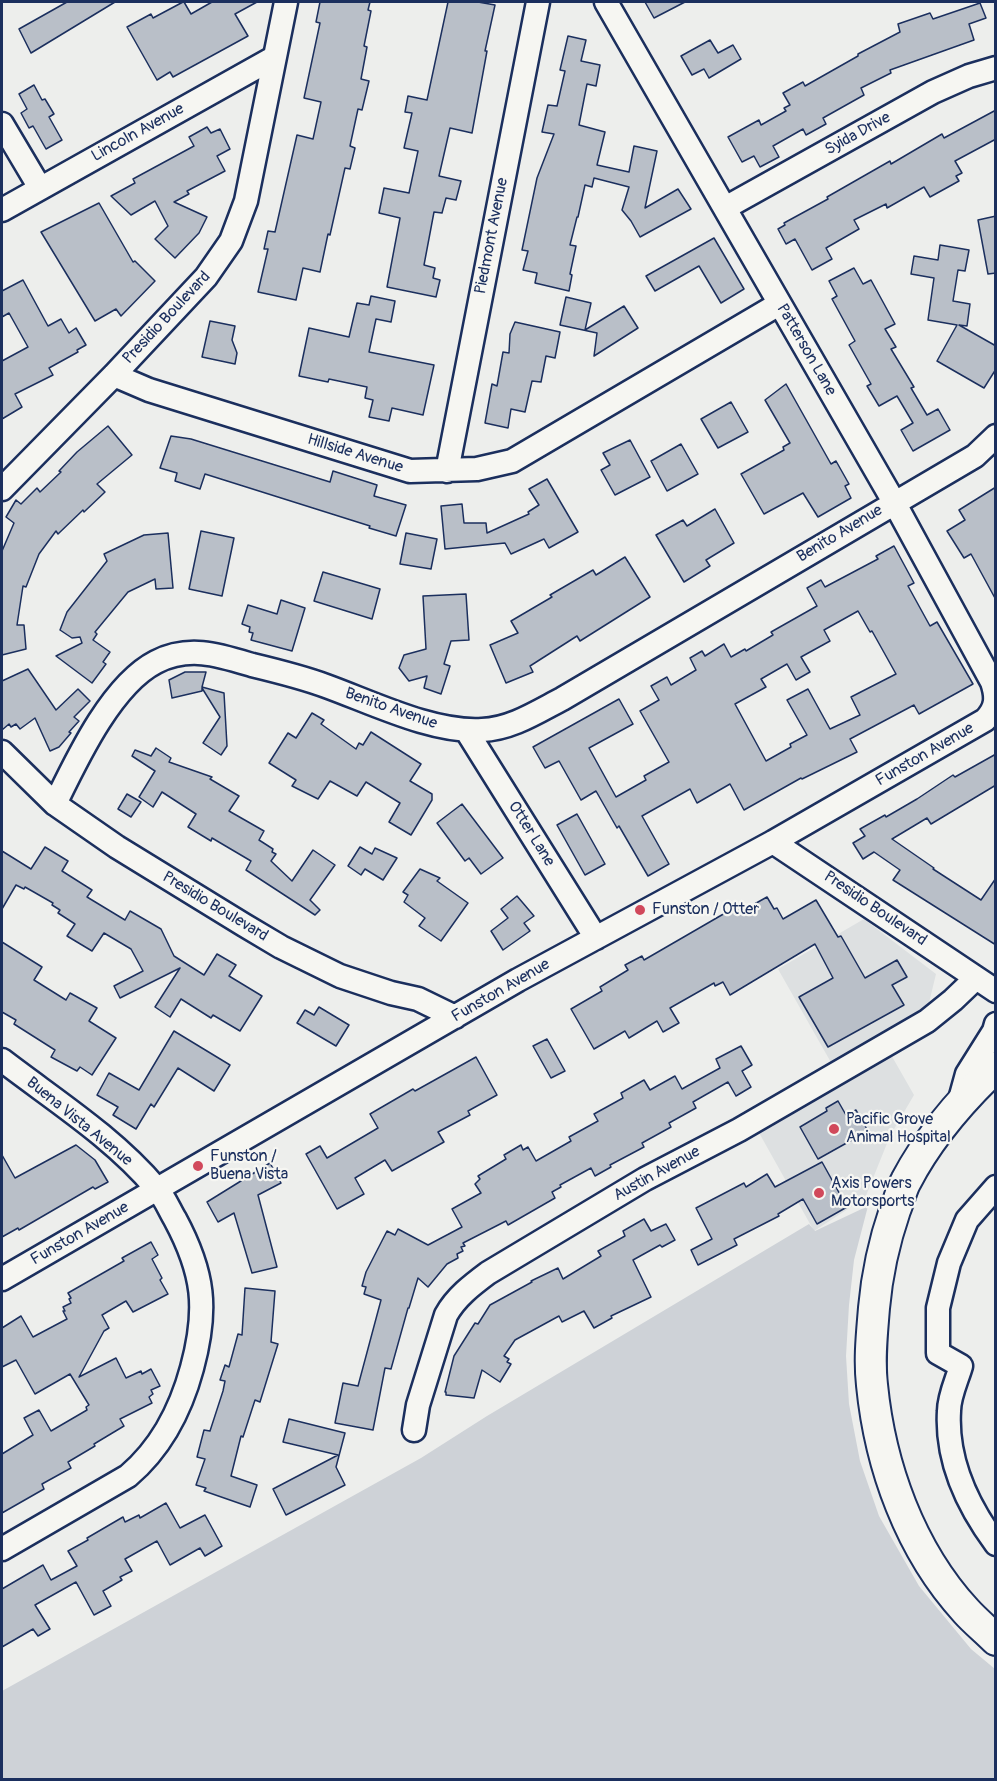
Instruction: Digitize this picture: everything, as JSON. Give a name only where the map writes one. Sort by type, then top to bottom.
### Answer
[{"type":"main road","points":[[996,1067],[940,1126],[905,1183],[885,1240],[876,1290],[872,1337],[872,1383],[878,1428],[890,1475],[908,1524],[936,1573],[966,1611],[996,1640]]},
{"type":"street","name":"Presidio Boulevard","points":[[2,489],[206,277],[231,242],[246,201],[286,2]]},
{"type":"street","name":"Piedmont Avenue","points":[[447,471],[538,2]]},
{"type":"street","name":"Patterson Lane","points":[[606,2],[894,502],[992,682],[995,703]]},
{"type":"street","name":"Lincoln Avenue","points":[[2,210],[274,57]]},
{"type":"street","name":"Syida Drive","points":[[725,208],[933,92],[969,76],[996,68]]},
{"type":"street","points":[[2,123],[40,188]]},
{"type":"street","name":"Hillside Avenue","points":[[114,375],[149,390],[411,471],[477,469],[512,461],[779,304]]},
{"type":"street","name":"Benito Avenue","points":[[55,804],[81,750],[108,708],[142,672],[154,663],[171,656],[210,653],[323,685],[444,727],[466,730],[502,728],[562,699],[975,456],[996,436]]},
{"type":"street","name":"Funston Avenue","points":[[2,1279],[518,980],[773,842],[986,720],[994,709],[995,703]]},
{"type":"street","name":"Otter Lane","points":[[466,730],[596,938]]},
{"type":"street","name":"Presidio Boulevard","points":[[2,752],[55,804],[117,848],[290,951],[340,976],[391,993],[418,999],[455,1017]]},
{"type":"street","name":"Presidio Boulevard","points":[[773,842],[996,991]]},
{"type":"street","name":"Presidio Boulevard","points":[[976,978],[996,1016]]},
{"type":"street","name":"Austin Avenue","points":[[414,1430],[418,1405],[446,1315],[452,1305],[475,1283],[508,1260],[645,1179],[739,1130],[927,1021],[976,978]]},
{"type":"street","points":[[959,1105],[967,1074],[996,1024]]},
{"type":"street","name":"Buena Vista Avenue","points":[[2,1060],[115,1147],[158,1189],[194,1257],[202,1301],[195,1357],[187,1387],[171,1422],[144,1463],[128,1476],[2,1549]]},
{"type":"street","points":[[996,1187],[967,1220],[948,1263],[938,1308],[938,1353],[961,1366],[948,1409],[950,1441],[963,1490],[972,1510],[996,1544]]},
{"type":"shaded area","points":[[864,919],[936,974],[928,1007],[882,1039],[914,1095],[890,1136],[865,1198],[814,1231],[753,1122],[837,1073],[778,969]]},
{"type":"shaded area","points":[[868,1206],[854,1260],[846,1356],[849,1404],[860,1461],[879,1516],[919,1586],[971,1649],[995,1669],[995,1779],[2,1779],[2,1691],[421,1458],[487,1416],[809,1224],[815,1231]]},
{"type":"building","points":[[67,2],[115,2],[31,53],[19,29]]},
{"type":"building","points":[[183,2],[191,14],[212,2],[257,2],[235,14],[248,36],[173,77],[170,72],[157,80],[127,27],[151,14],[153,18]]},
{"type":"building","points":[[320,2],[370,2],[368,10],[371,11],[364,46],[367,47],[361,79],[369,81],[362,110],[358,109],[350,146],[355,148],[350,169],[345,168],[320,272],[303,268],[296,300],[258,292],[268,249],[264,249],[268,231],[275,232],[297,135],[313,139],[321,102],[304,98],[320,23],[316,22]]},
{"type":"building","points":[[448,2],[478,2],[495,5],[472,133],[450,128],[439,176],[461,181],[456,200],[446,198],[442,213],[434,212],[424,265],[435,268],[433,278],[440,280],[436,297],[387,287],[400,218],[379,213],[384,188],[409,193],[418,151],[404,148],[412,113],[405,112],[408,96],[427,100]]},
{"type":"building","points":[[645,2],[685,2],[654,18]]},
{"type":"building","points":[[980,3],[986,18],[969,24],[974,40],[890,70],[891,73],[861,88],[864,95],[823,118],[826,124],[806,135],[803,129],[773,146],[779,157],[760,167],[754,156],[742,162],[728,137],[759,120],[761,125],[786,111],[784,108],[790,105],[783,93],[803,82],[805,86],[900,32],[898,24],[930,13],[933,19]]},
{"type":"building","points":[[568,36],[586,40],[581,61],[600,65],[596,86],[587,84],[579,125],[605,132],[597,165],[629,172],[634,146],[657,151],[645,208],[678,189],[691,209],[640,237],[622,210],[629,187],[594,178],[592,187],[585,185],[570,245],[576,246],[569,291],[535,283],[537,273],[523,270],[528,251],[522,250],[537,178],[554,134],[542,132],[548,105],[557,106],[565,71],[560,70]]},
{"type":"building","points":[[710,40],[718,53],[733,45],[741,59],[709,78],[704,69],[692,75],[681,56]]},
{"type":"building","points":[[34,85],[42,100],[45,99],[54,114],[49,117],[62,140],[46,149],[33,126],[29,128],[21,113],[27,109],[19,94]]},
{"type":"building","points":[[996,110],[996,139],[955,161],[962,173],[956,176],[959,181],[930,197],[924,187],[887,208],[886,204],[854,220],[859,229],[826,248],[832,259],[812,270],[795,239],[786,244],[778,229],[785,225],[784,223],[890,161],[891,164],[942,134],[944,138]]},
{"type":"building","points":[[207,127],[211,133],[220,129],[230,149],[217,156],[225,171],[187,191],[189,194],[174,202],[207,217],[199,233],[175,258],[155,239],[168,226],[155,201],[131,215],[111,196],[135,183],[133,179],[194,146],[189,137]]},
{"type":"building","points":[[99,203],[133,262],[135,261],[155,281],[121,316],[116,309],[95,321],[41,232]]},
{"type":"building","points":[[996,216],[996,273],[988,274],[978,220]]},
{"type":"building","points":[[714,238],[744,289],[721,303],[699,266],[655,291],[646,276]]},
{"type":"building","points":[[940,245],[969,250],[965,271],[958,270],[953,301],[970,304],[967,326],[959,325],[996,346],[996,369],[984,388],[937,361],[957,325],[928,320],[934,278],[911,274],[914,256],[938,260]]},
{"type":"building","points":[[854,268],[863,284],[871,280],[895,324],[885,329],[896,347],[891,349],[914,387],[911,388],[927,415],[938,409],[950,430],[913,451],[901,430],[913,423],[897,396],[879,406],[867,386],[871,384],[849,345],[855,341],[832,299],[837,296],[829,281]]},
{"type":"building","points":[[23,280],[48,326],[61,319],[69,333],[76,328],[86,345],[49,368],[53,375],[15,394],[22,407],[2,419],[2,361],[28,347],[9,313],[2,317],[2,291]]},
{"type":"building","points":[[371,296],[395,301],[391,322],[376,319],[369,352],[434,365],[423,415],[392,408],[389,421],[369,417],[373,400],[365,398],[367,387],[329,379],[328,382],[299,376],[309,328],[349,337],[357,303],[369,305]]},
{"type":"building","points":[[566,297],[591,303],[585,330],[624,306],[638,328],[594,356],[597,333],[560,325]]},
{"type":"building","points":[[210,321],[235,326],[232,340],[237,353],[235,364],[202,357]]},
{"type":"building","points":[[515,322],[560,332],[555,358],[546,356],[541,382],[532,381],[525,412],[511,409],[508,428],[485,423],[492,384],[497,386],[503,352],[509,353],[510,334]]},
{"type":"building","points":[[786,384],[831,464],[836,461],[849,484],[845,486],[851,498],[818,517],[803,493],[764,514],[741,474],[784,450],[783,447],[790,443],[765,400]]},
{"type":"building","points":[[731,402],[748,432],[718,448],[701,419]]},
{"type":"building","points":[[108,426],[132,455],[97,484],[105,492],[58,534],[56,531],[39,554],[26,587],[23,586],[17,625],[24,625],[26,649],[2,655],[2,551],[14,523],[6,517],[16,500],[21,504],[37,488],[40,492],[61,472],[59,471],[77,452]]},
{"type":"building","points":[[171,436],[191,439],[330,482],[333,471],[377,485],[374,496],[406,505],[396,536],[205,474],[200,489],[175,481],[177,473],[160,468]]},
{"type":"building","points":[[630,440],[650,477],[615,495],[601,470],[610,465],[603,453]]},
{"type":"building","points":[[681,444],[698,474],[667,491],[651,461]]},
{"type":"building","points":[[547,479],[578,532],[549,548],[544,539],[511,554],[505,543],[445,549],[441,506],[462,504],[464,523],[486,523],[487,533],[529,514],[528,512],[539,505],[529,489]]},
{"type":"building","points":[[996,487],[996,600],[971,554],[964,558],[947,531],[965,520],[959,510]]},
{"type":"building","points":[[715,509],[734,543],[706,560],[710,566],[684,582],[656,535],[683,520],[687,526]]},
{"type":"building","points":[[201,531],[234,538],[222,596],[189,589]]},
{"type":"building","points":[[168,533],[173,588],[156,589],[155,579],[128,592],[95,632],[97,634],[93,640],[110,652],[103,662],[106,664],[92,683],[56,656],[82,643],[80,637],[72,638],[60,630],[67,612],[107,561],[104,554],[144,535]]},
{"type":"building","points":[[406,533],[437,539],[431,569],[400,564]]},
{"type":"building","points":[[894,546],[914,583],[908,586],[930,626],[937,622],[973,684],[919,714],[914,705],[850,739],[857,752],[801,778],[744,810],[730,784],[697,803],[690,789],[642,816],[669,864],[648,876],[596,791],[581,800],[559,761],[545,768],[533,747],[619,699],[633,724],[589,748],[616,797],[646,780],[644,776],[669,762],[640,711],[659,700],[651,686],[667,677],[671,685],[696,670],[690,658],[702,651],[705,656],[724,644],[731,657],[745,649],[746,651],[773,635],[771,632],[817,606],[807,588],[821,580],[825,587],[878,559],[876,556]],"holes":[[[858,611],[870,632],[872,631],[896,674],[851,697],[860,715],[830,729],[808,689],[787,700],[807,735],[766,761],[735,704],[766,687],[761,679],[787,664],[796,680],[810,672],[801,657],[830,641],[824,630]]]},
{"type":"building","points":[[625,557],[650,597],[580,641],[577,636],[530,666],[533,672],[506,683],[490,645],[518,633],[511,621],[593,570],[596,575]]},
{"type":"building","points":[[323,572],[380,589],[372,619],[314,601]]},
{"type":"building","points":[[466,594],[469,640],[451,641],[444,664],[450,666],[441,694],[424,688],[427,676],[409,681],[399,668],[404,655],[426,649],[423,596]]},
{"type":"building","points":[[281,600],[305,608],[292,651],[251,640],[253,633],[249,632],[250,627],[242,624],[248,605],[277,614]]},
{"type":"building","points":[[28,669],[56,710],[78,689],[90,701],[74,717],[79,721],[69,732],[71,733],[59,747],[50,751],[35,718],[20,729],[16,724],[11,727],[9,724],[2,730],[2,681]]},
{"type":"building","points":[[185,672],[206,672],[202,687],[224,693],[227,746],[221,755],[203,743],[220,717],[202,688],[202,691],[172,698],[169,680]]},
{"type":"building","points":[[312,713],[324,720],[321,724],[356,749],[359,743],[363,745],[371,732],[421,764],[410,781],[432,794],[432,800],[411,835],[389,822],[400,803],[366,782],[357,796],[330,781],[318,799],[292,786],[296,780],[269,763],[288,733],[296,738]]},
{"type":"building","points":[[156,748],[171,758],[169,762],[212,777],[210,779],[239,796],[229,811],[264,831],[259,840],[273,849],[272,852],[276,854],[271,861],[292,881],[313,850],[335,865],[310,900],[320,910],[315,915],[246,870],[251,861],[188,827],[196,814],[162,792],[153,807],[139,797],[155,771],[132,756],[135,750],[151,756]]},
{"type":"building","points":[[996,754],[996,785],[931,824],[927,818],[892,839],[981,900],[996,878],[996,945],[893,880],[900,870],[874,852],[863,859],[853,843],[865,836],[860,829],[917,799],[953,775],[955,777]]},
{"type":"building","points":[[127,794],[141,802],[131,817],[118,809]]},
{"type":"building","points":[[462,804],[503,858],[481,874],[469,858],[465,861],[437,823]]},
{"type":"building","points":[[577,814],[605,864],[585,875],[557,825]]},
{"type":"building","points":[[45,847],[68,861],[62,871],[92,890],[87,897],[125,920],[130,911],[161,929],[174,956],[204,975],[217,954],[236,965],[229,976],[262,996],[240,1031],[213,1015],[211,1018],[181,999],[170,1017],[155,1007],[180,968],[120,998],[114,986],[143,971],[131,949],[104,933],[92,951],[67,936],[75,924],[58,913],[60,910],[52,905],[53,903],[25,887],[24,889],[16,885],[2,909],[2,851],[31,869]]},
{"type":"building","points":[[360,847],[372,854],[375,848],[397,858],[383,880],[365,869],[361,875],[348,866]]},
{"type":"building","points":[[420,869],[440,878],[437,881],[468,903],[441,941],[419,926],[425,918],[404,902],[408,895],[403,892]]},
{"type":"building","points":[[517,896],[534,916],[524,923],[530,931],[503,950],[491,931],[508,918],[501,909]]},
{"type":"building","points":[[767,897],[783,919],[816,900],[838,937],[841,936],[865,978],[897,960],[907,977],[892,985],[904,1005],[828,1047],[799,997],[833,978],[815,944],[730,995],[723,982],[715,986],[714,983],[670,1008],[679,1023],[663,1032],[657,1021],[629,1038],[625,1031],[594,1049],[571,1009],[602,991],[600,987],[628,970],[625,965],[642,956],[644,960],[739,905],[742,911]]},
{"type":"building","points":[[2,942],[42,967],[34,980],[66,1000],[70,993],[97,1008],[89,1021],[116,1038],[92,1075],[80,1067],[77,1071],[51,1057],[55,1050],[14,1024],[16,1020],[2,1012]]},
{"type":"building","points":[[319,1007],[349,1025],[336,1046],[297,1023],[305,1010],[314,1015]]},
{"type":"building","points":[[174,1031],[230,1065],[214,1091],[178,1068],[154,1107],[151,1104],[136,1129],[113,1115],[118,1107],[97,1095],[109,1073],[139,1090]]},
{"type":"building","points":[[547,1039],[565,1071],[551,1078],[533,1046]]},
{"type":"building","points":[[741,1046],[752,1065],[742,1071],[751,1087],[736,1096],[728,1082],[693,1102],[696,1108],[669,1123],[671,1127],[642,1143],[644,1147],[610,1165],[611,1167],[595,1176],[591,1168],[560,1185],[561,1187],[552,1192],[555,1198],[508,1225],[506,1221],[463,1243],[465,1246],[461,1247],[463,1251],[457,1254],[458,1258],[447,1264],[428,1287],[418,1278],[391,1369],[385,1368],[373,1430],[335,1423],[343,1383],[358,1386],[381,1300],[364,1294],[366,1287],[362,1286],[366,1272],[387,1231],[395,1235],[398,1229],[428,1245],[462,1227],[452,1209],[481,1193],[475,1184],[480,1179],[478,1176],[506,1159],[504,1155],[521,1145],[523,1150],[528,1147],[536,1161],[571,1141],[569,1137],[598,1121],[594,1114],[623,1098],[621,1093],[644,1080],[650,1090],[675,1076],[682,1089],[720,1068],[716,1059]]},
{"type":"building","points":[[476,1057],[497,1095],[468,1111],[470,1115],[438,1132],[444,1142],[392,1171],[385,1160],[355,1178],[364,1194],[337,1209],[306,1154],[320,1146],[327,1158],[378,1128],[370,1114]]},
{"type":"building","name":"Pacific Grove Animal Hospital","points":[[838,1101],[846,1115],[856,1110],[868,1131],[818,1159],[800,1127],[827,1111],[826,1108]]},
{"type":"building","points":[[76,1145],[95,1160],[108,1182],[95,1189],[93,1187],[19,1230],[18,1228],[2,1237],[2,1155],[15,1178]]},
{"type":"building","points":[[822,1162],[847,1207],[817,1224],[803,1199],[778,1214],[779,1216],[734,1239],[737,1245],[698,1265],[691,1250],[712,1239],[696,1208],[744,1183],[746,1187],[767,1174],[775,1187]]},
{"type":"building","points":[[270,1163],[281,1183],[258,1195],[277,1267],[252,1273],[234,1213],[218,1222],[207,1202]]},
{"type":"building","points":[[644,1219],[651,1231],[666,1224],[675,1240],[662,1247],[660,1245],[633,1260],[651,1297],[611,1316],[612,1318],[594,1328],[584,1311],[562,1322],[559,1316],[515,1340],[504,1356],[511,1364],[500,1382],[482,1370],[474,1398],[446,1395],[454,1356],[475,1323],[478,1324],[490,1305],[558,1268],[563,1279],[601,1256],[598,1251],[625,1236],[623,1231]]},
{"type":"building","points":[[151,1242],[158,1255],[152,1259],[168,1294],[133,1312],[126,1301],[102,1315],[109,1328],[104,1331],[79,1377],[116,1358],[126,1378],[151,1369],[160,1386],[151,1390],[153,1394],[149,1397],[152,1403],[120,1419],[124,1426],[68,1462],[71,1468],[42,1484],[44,1489],[2,1513],[2,1454],[33,1435],[24,1418],[39,1410],[51,1431],[87,1410],[86,1407],[89,1405],[70,1374],[35,1394],[16,1360],[2,1367],[2,1328],[21,1316],[33,1337],[67,1319],[63,1307],[71,1303],[68,1293],[124,1261],[122,1258]]},
{"type":"building","points":[[245,1288],[275,1291],[271,1342],[278,1344],[260,1402],[255,1400],[243,1437],[241,1436],[231,1476],[257,1485],[250,1507],[204,1491],[206,1488],[196,1485],[205,1459],[197,1457],[204,1430],[210,1431],[223,1391],[225,1381],[220,1380],[225,1365],[229,1367],[238,1334],[242,1335]]},
{"type":"building","points":[[289,1419],[345,1433],[336,1467],[345,1485],[286,1515],[273,1489],[338,1455],[283,1442]]},
{"type":"building","points":[[166,1503],[180,1528],[205,1515],[222,1546],[205,1556],[200,1548],[170,1565],[157,1541],[125,1559],[132,1571],[120,1577],[122,1580],[103,1591],[111,1606],[94,1615],[76,1582],[35,1605],[50,1629],[38,1636],[33,1629],[2,1647],[2,1589],[43,1565],[51,1580],[77,1566],[68,1551],[88,1540],[87,1538],[123,1517],[125,1522],[139,1515],[140,1518]]},
{"type":"place","name":"Funston / Otter","points":[[640,910]]},
{"type":"place","name":"Pacific Grove Animal Hospital","points":[[834,1129]]},
{"type":"place","name":"Funston / Buena Vista","points":[[198,1166]]},
{"type":"place","name":"Axis Powers Motorsports","points":[[819,1193]]}]
